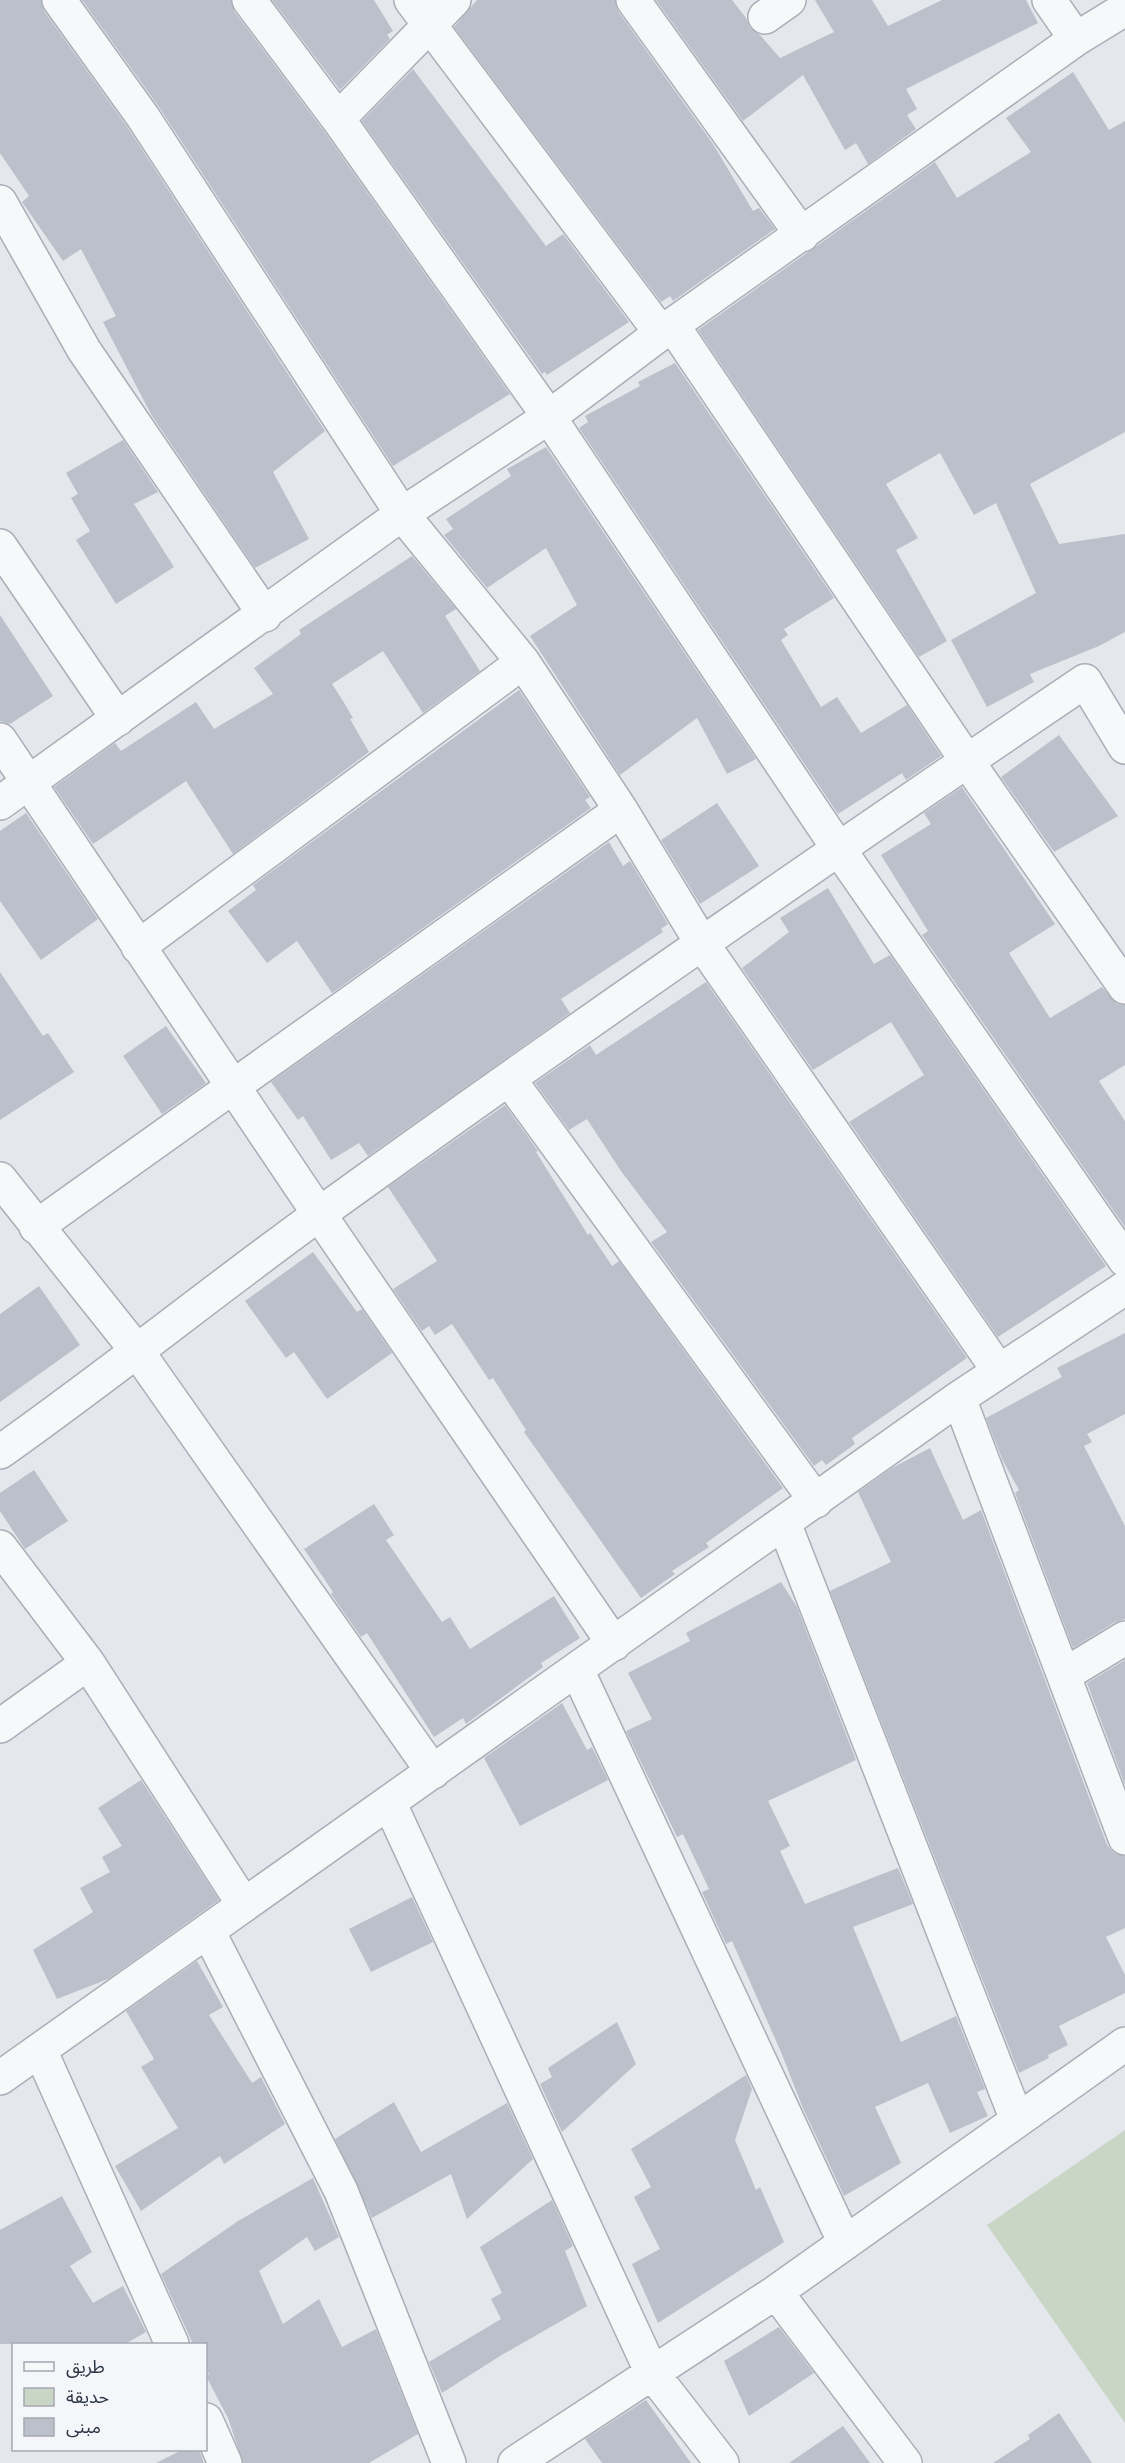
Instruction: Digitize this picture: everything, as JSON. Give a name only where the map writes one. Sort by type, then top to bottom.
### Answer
[{"type":"street","points":[[59,0],[142,117],[402,514],[523,662],[621,810],[701,942],[999,1371]]},
{"type":"street","points":[[249,0],[338,119],[549,417],[838,848],[1125,1260]]},
{"type":"street","points":[[338,119],[420,13],[454,0]]},
{"type":"street","points":[[633,0],[802,235]]},
{"type":"street","points":[[1049,0],[1076,39]]},
{"type":"street","points":[[0,803],[265,615],[402,514],[549,417],[667,329],[1076,39],[1125,9]]},
{"type":"street","points":[[420,13],[667,329],[1125,987]]},
{"type":"street","points":[[0,202],[84,350],[265,615]]},
{"type":"street","points":[[0,546],[118,719]]},
{"type":"street","points":[[138,947],[523,662]]},
{"type":"street","points":[[0,1452],[320,1214],[701,942],[1085,681],[1125,747]]},
{"type":"street","points":[[0,740],[138,947],[614,1644]]},
{"type":"street","points":[[36,1227],[233,1084],[621,810]]},
{"type":"street","points":[[509,1079],[816,1501]]},
{"type":"street","points":[[0,1179],[137,1351],[432,1772]]},
{"type":"street","points":[[2,2068],[40,2050],[959,1398],[1125,1288]]},
{"type":"street","points":[[959,1398],[1125,1838]]},
{"type":"street","points":[[784,1523],[1017,2120]]},
{"type":"street","points":[[0,1547],[88,1663],[244,1905]]},
{"type":"street","points":[[1064,1675],[1125,1638]]},
{"type":"street","points":[[0,1726],[88,1663]]},
{"type":"street","points":[[577,1670],[845,2243]]},
{"type":"street","points":[[389,1802],[652,2373],[722,2463]]},
{"type":"street","points":[[208,1931],[341,2191],[449,2463]]},
{"type":"street","points":[[515,2463],[776,2292],[1125,2044]]},
{"type":"street","points":[[40,2050],[172,2343]]},
{"type":"street","points":[[776,2292],[905,2463]]},
{"type":"street","points":[[207,2422],[225,2463]]},
{"type":"green space","points":[[1125,2130],[1125,2423],[987,2225]]},
{"type":"building","points":[[0,0],[41,0],[44,11],[128,128],[325,431],[273,472],[309,539],[255,568],[152,416],[103,322],[116,316],[81,249],[63,261],[22,202],[29,196],[0,153]]},
{"type":"building","points":[[82,0],[231,0],[234,11],[323,130],[510,394],[393,466],[159,107]]},
{"type":"building","points":[[272,0],[374,0],[393,31],[387,35],[390,39],[340,90]]},
{"type":"building","points":[[477,0],[615,0],[618,11],[713,144],[753,211],[759,208],[775,229],[673,301],[670,296],[661,302],[454,27]]},
{"type":"building","points":[[656,0],[732,0],[746,18],[750,28],[760,35],[780,58],[834,32],[815,0],[872,0],[888,26],[942,0],[1026,0],[1038,23],[906,89],[917,109],[907,115],[916,129],[868,164],[856,143],[845,150],[803,75],[743,121]]},
{"type":"building","points":[[413,69],[546,246],[563,234],[629,322],[547,375],[545,372],[542,374],[362,121]]},
{"type":"building","points":[[1073,72],[1109,130],[1125,121],[1125,432],[1030,484],[1059,544],[1125,534],[1125,632],[1099,646],[1030,674],[1034,682],[987,707],[951,640],[1036,593],[996,503],[974,515],[940,453],[886,484],[918,538],[896,550],[947,641],[919,657],[698,330],[935,162],[957,198],[1031,152],[1006,118]]},
{"type":"building","points":[[675,363],[834,598],[784,629],[788,635],[781,640],[821,707],[837,697],[861,733],[907,705],[941,756],[906,780],[902,773],[838,814],[579,428],[588,422],[585,416],[640,386],[638,382]]},
{"type":"building","points":[[123,440],[158,492],[134,504],[174,567],[116,604],[76,540],[90,531],[71,498],[78,494],[66,473]]},
{"type":"building","points":[[546,447],[756,759],[727,774],[697,718],[620,775],[530,636],[577,605],[546,548],[487,588],[444,535],[453,529],[446,519],[511,476],[507,469]]},
{"type":"building","points":[[412,556],[456,609],[445,616],[480,671],[423,713],[383,651],[332,684],[353,718],[350,719],[369,752],[233,854],[186,781],[93,844],[54,787],[115,743],[121,751],[196,702],[214,729],[273,694],[254,668],[301,634],[299,630]]},
{"type":"building","points":[[0,615],[53,696],[10,724],[0,721]]},
{"type":"building","points":[[519,690],[590,797],[585,800],[591,808],[332,993],[297,941],[267,963],[228,911],[256,890],[253,885]]},
{"type":"building","points":[[1059,735],[1118,816],[1054,852],[1001,777]]},
{"type":"building","points":[[962,787],[1055,924],[1009,953],[1050,1018],[1102,987],[1117,1004],[1125,1005],[1125,1065],[1099,1081],[1125,1121],[1125,1227],[922,935],[928,931],[881,855],[931,824],[924,813]]},
{"type":"building","points":[[717,803],[759,866],[700,904],[661,840]]},
{"type":"building","points":[[26,813],[98,919],[41,960],[0,901],[0,831]]},
{"type":"building","points":[[609,842],[623,866],[630,861],[668,924],[661,929],[663,932],[561,999],[570,1013],[368,1156],[359,1143],[331,1160],[303,1116],[298,1120],[271,1082]]},
{"type":"building","points":[[828,888],[874,964],[890,955],[1106,1266],[998,1337],[849,1122],[924,1075],[891,1022],[813,1070],[742,968],[789,932],[780,918]]},
{"type":"building","points":[[0,972],[43,1036],[48,1033],[74,1072],[0,1120]]},
{"type":"building","points":[[706,982],[967,1358],[852,1438],[855,1444],[826,1465],[822,1460],[814,1466],[651,1242],[667,1232],[621,1171],[587,1119],[569,1130],[535,1083],[590,1045],[596,1055]]},
{"type":"building","points":[[166,1026],[206,1083],[162,1114],[123,1056]]},
{"type":"building","points":[[505,1105],[538,1151],[536,1152],[588,1235],[590,1233],[612,1266],[619,1261],[783,1488],[706,1543],[709,1547],[672,1571],[675,1574],[641,1598],[524,1432],[526,1430],[493,1378],[489,1380],[452,1324],[435,1335],[429,1326],[422,1331],[393,1289],[437,1261],[388,1187]]},
{"type":"building","points":[[313,1252],[357,1312],[362,1309],[392,1353],[327,1399],[294,1352],[286,1358],[245,1301]]},
{"type":"building","points":[[39,1286],[80,1345],[0,1402],[0,1314]]},
{"type":"building","points":[[1125,1333],[1125,1414],[1087,1434],[1092,1442],[1084,1446],[1125,1526],[1125,1619],[1115,1622],[1073,1648],[1015,1493],[1019,1490],[1003,1461],[986,1418],[1062,1377],[1057,1368]]},
{"type":"building","points":[[930,1448],[963,1520],[981,1510],[1107,1845],[1114,1853],[1125,1856],[1125,1928],[1106,1937],[1125,1975],[1125,1993],[1059,2026],[1068,2045],[1048,2055],[1049,2058],[1019,2073],[830,1591],[891,1562],[858,1492],[892,1468]]},
{"type":"building","points":[[34,1470],[68,1521],[25,1549],[0,1511],[0,1493]]},
{"type":"building","points":[[374,1504],[394,1535],[386,1540],[442,1622],[450,1617],[470,1649],[554,1596],[580,1638],[541,1663],[543,1667],[466,1724],[463,1718],[434,1737],[367,1633],[361,1637],[331,1594],[333,1592],[304,1549]]},
{"type":"building","points":[[781,1582],[797,1607],[856,1760],[768,1801],[790,1846],[780,1851],[805,1904],[898,1868],[913,1904],[853,1927],[901,2042],[956,2016],[985,2089],[977,2092],[988,2116],[950,2133],[928,2083],[875,2107],[901,2163],[844,2196],[802,2106],[732,1941],[726,1944],[702,1892],[709,1889],[683,1834],[677,1837],[626,1731],[652,1719],[628,1673],[690,1641],[686,1633]]},
{"type":"building","points":[[1125,1660],[1125,1785],[1087,1683]]},
{"type":"building","points":[[562,1703],[587,1750],[592,1747],[608,1780],[520,1826],[484,1758]]},
{"type":"building","points":[[141,1780],[219,1900],[108,1979],[57,1999],[33,1950],[93,1912],[80,1888],[110,1872],[102,1857],[122,1846],[98,1808]]},
{"type":"building","points":[[412,1897],[433,1942],[371,1972],[349,1929]]},
{"type":"building","points":[[197,1961],[223,2007],[209,2015],[252,2083],[261,2077],[285,2124],[224,2164],[220,2156],[141,2211],[115,2166],[178,2128],[141,2067],[154,2059],[126,2011]]},
{"type":"building","points":[[617,2022],[636,2064],[562,2132],[540,2084],[552,2077],[548,2068]]},
{"type":"building","points":[[746,2075],[752,2089],[735,2140],[756,2190],[760,2187],[784,2242],[658,2323],[632,2264],[660,2249],[634,2197],[651,2187],[631,2149]]},
{"type":"building","points":[[394,2102],[421,2152],[507,2103],[533,2159],[467,2219],[451,2174],[372,2218],[335,2139]]},
{"type":"building","points":[[313,2178],[339,2237],[315,2251],[307,2237],[259,2271],[283,2324],[319,2299],[342,2347],[376,2329],[418,2434],[369,2463],[243,2463],[228,2418],[207,2378],[209,2374],[207,2343],[193,2343],[161,2274],[238,2221]]},
{"type":"building","points":[[62,2196],[92,2252],[70,2266],[93,2303],[123,2286],[146,2332],[127,2343],[0,2344],[0,2230]]},
{"type":"building","points":[[552,2200],[573,2246],[565,2251],[587,2306],[500,2356],[442,2393],[429,2362],[501,2319],[491,2299],[502,2293],[480,2247]]},
{"type":"building","points":[[779,2327],[814,2373],[749,2416],[724,2361]]},
{"type":"building","points":[[646,2400],[691,2463],[602,2463],[585,2439]]},
{"type":"building","points":[[1059,2413],[1092,2463],[993,2463],[1030,2439],[1028,2435]]},
{"type":"building","points":[[843,2426],[870,2463],[789,2463]]},
{"type":"building","points":[[180,2451],[199,2451],[204,2463],[156,2463]]}]
